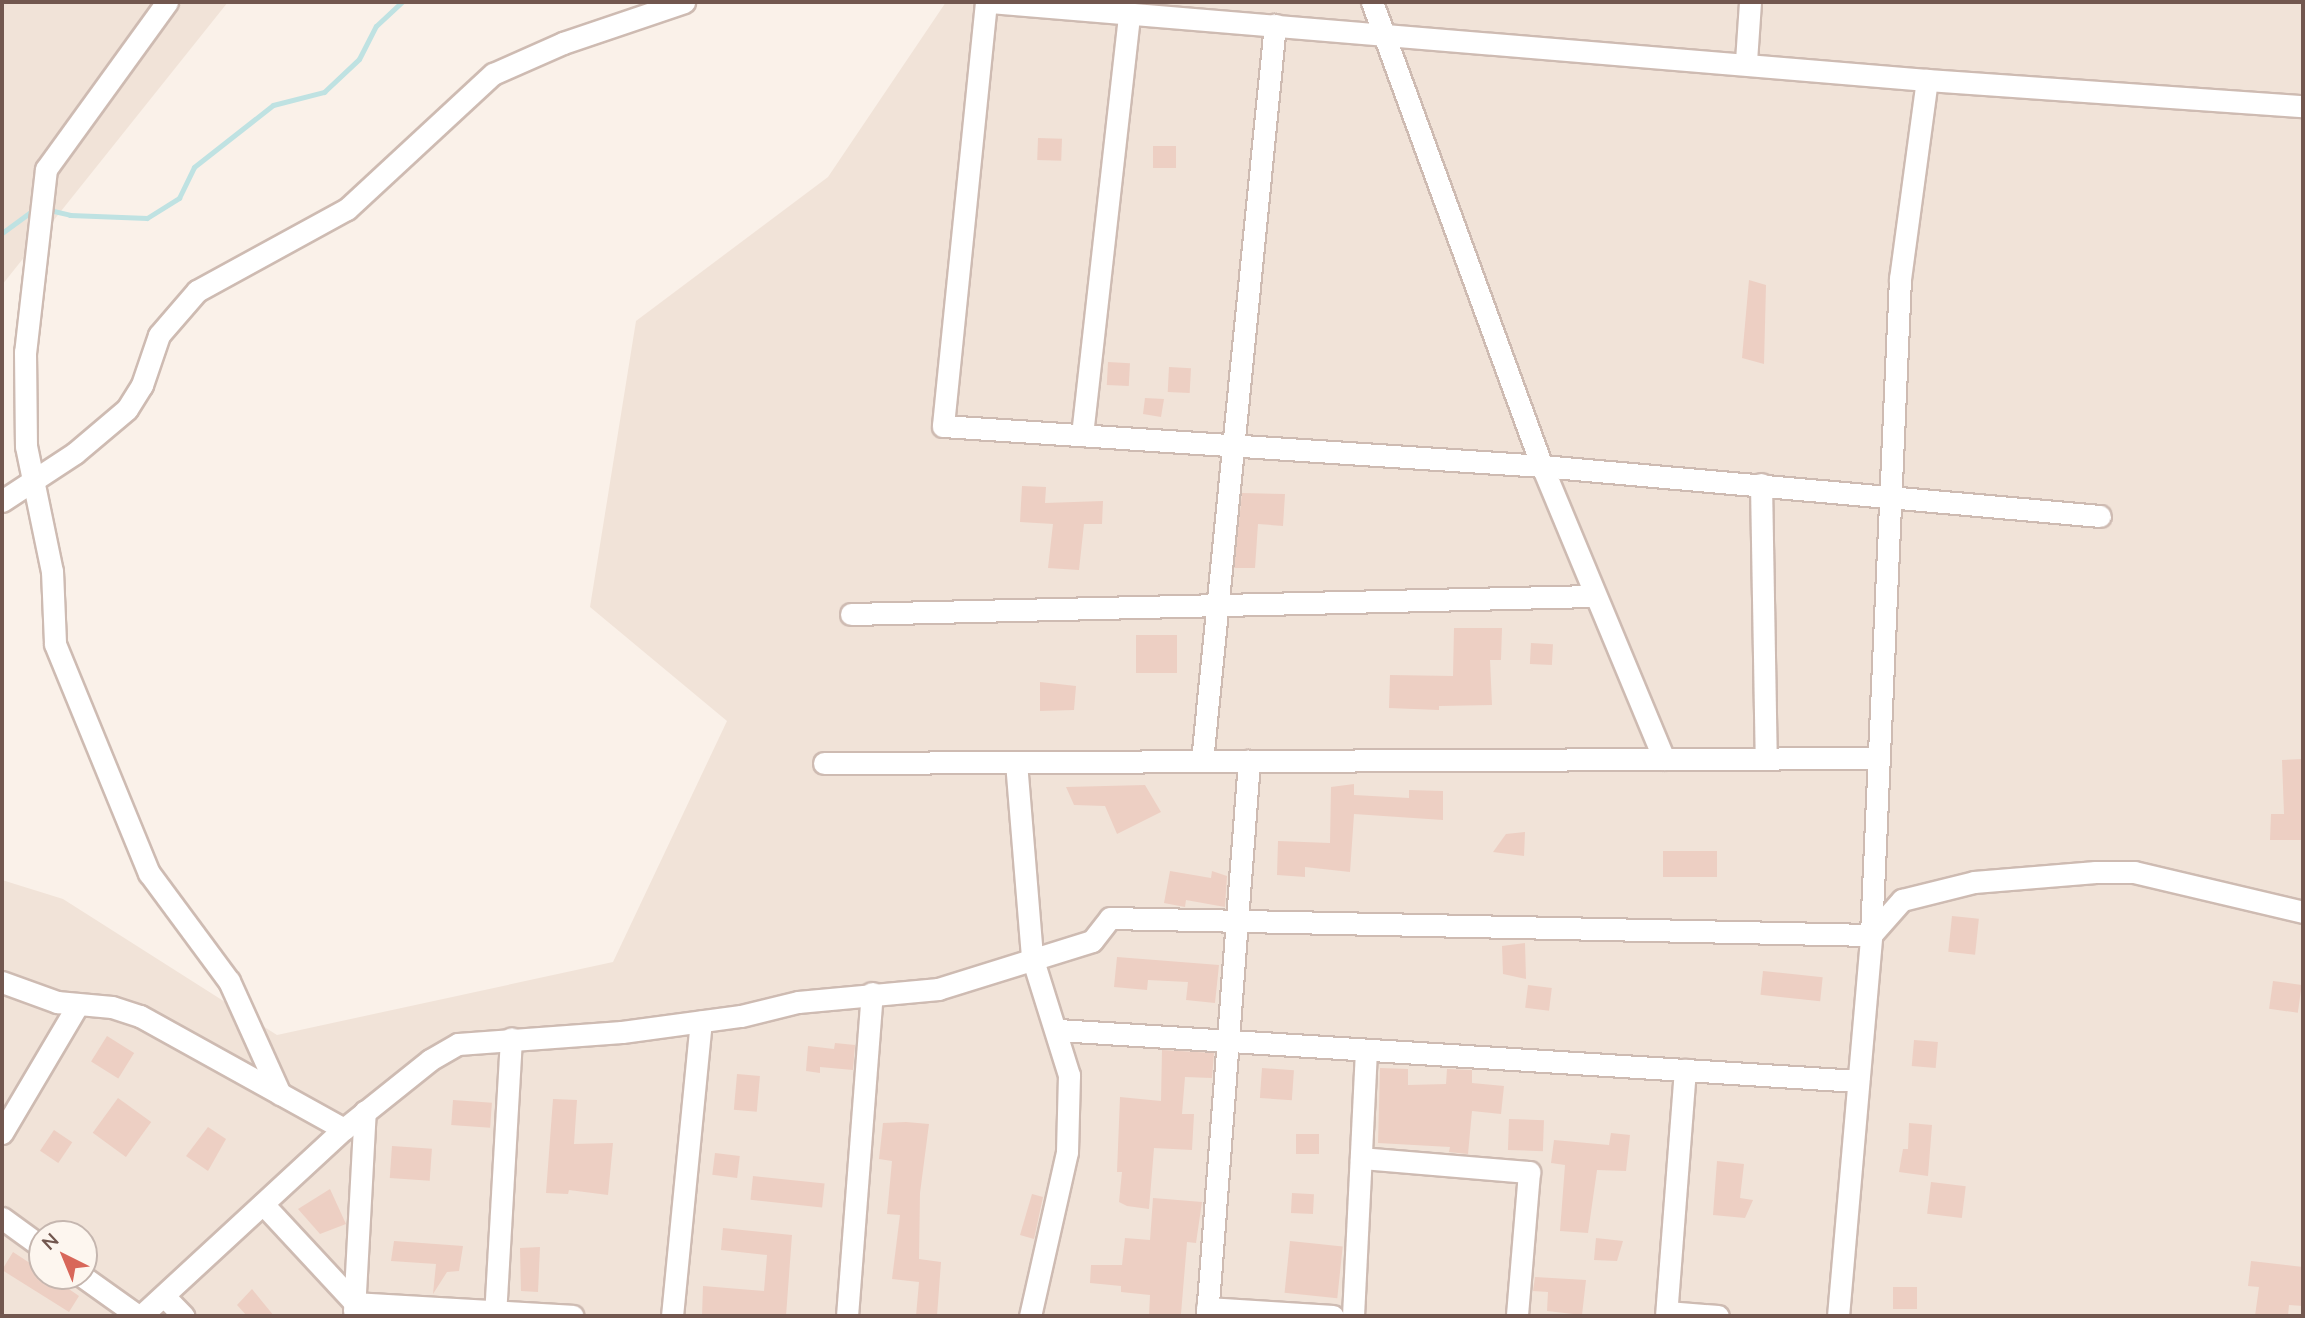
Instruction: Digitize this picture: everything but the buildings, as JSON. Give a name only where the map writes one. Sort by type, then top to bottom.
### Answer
[{"type":"street","points":[[167,2],[46,169],[25,352],[26,446],[52,571],[55,643],[149,873],[229,981],[280,1094]]},
{"type":"street","points":[[2,501],[33,478],[75,453],[127,409],[142,385],[159,335],[197,291],[347,209],[493,74],[563,43],[684,2]]},
{"type":"street","points":[[2100,516],[1542,466],[943,426],[988,2],[1746,61],[1927,80],[2303,106]]},
{"type":"street","points":[[1372,2],[1542,466],[1593,596],[1664,759]]},
{"type":"street","points":[[1746,61],[1750,2]]},
{"type":"street","points":[[1082,435],[1129,14]]},
{"type":"street","points":[[1202,761],[1275,25]]},
{"type":"street","points":[[1838,1316],[1871,935],[1875,758],[1900,279],[1927,80]]},
{"type":"street","points":[[1761,484],[1766,758]]},
{"type":"street","points":[[852,614],[1593,596]]},
{"type":"street","points":[[824,763],[1875,758]]},
{"type":"street","points":[[1249,761],[1207,1312],[1333,1316]]},
{"type":"street","points":[[1016,762],[1032,957],[1058,1030],[1069,1075],[1067,1152],[1030,1316]]},
{"type":"street","points":[[98,1287],[139,1316],[344,1129],[449,1048],[510,1038],[622,1032],[872,993],[938,989],[1032,957],[1092,941],[1110,918],[1871,935],[1902,901],[1974,882],[2096,872],[2134,872],[2303,912]]},
{"type":"street","points":[[2,982],[77,1006],[112,1007],[140,1016],[344,1129]]},
{"type":"street","points":[[848,1316],[872,993]]},
{"type":"street","points":[[2,1133],[77,1006]]},
{"type":"street","points":[[672,1316],[701,1021]]},
{"type":"street","points":[[1058,1030],[1858,1081]]},
{"type":"street","points":[[495,1314],[510,1038]]},
{"type":"street","points":[[1353,1316],[1366,1050]]},
{"type":"street","points":[[1685,1070],[1666,1314],[1718,1316]]},
{"type":"street","points":[[354,1309],[365,1111]]},
{"type":"street","points":[[1361,1158],[1529,1172],[1517,1316]]},
{"type":"street","points":[[263,1203],[354,1309],[573,1316]]},
{"type":"street","points":[[2,1218],[28,1237]]},
{"type":"street","points":[[164,1296],[183,1316]]},
{"type":"shaded area","points":[[2,2],[228,2],[2,285]]},
{"type":"shaded area","points":[[946,2],[2303,2],[2303,1316],[2,1316],[2,880],[63,899],[277,1035],[613,962],[727,721],[590,607],[636,321],[828,177]]},
{"type":"waterway","points":[[45,209],[70,215],[147,218],[179,198],[194,167],[273,105],[324,92],[359,59],[376,26],[402,2]]},
{"type":"waterway","points":[[2,233],[36,208]]}]
